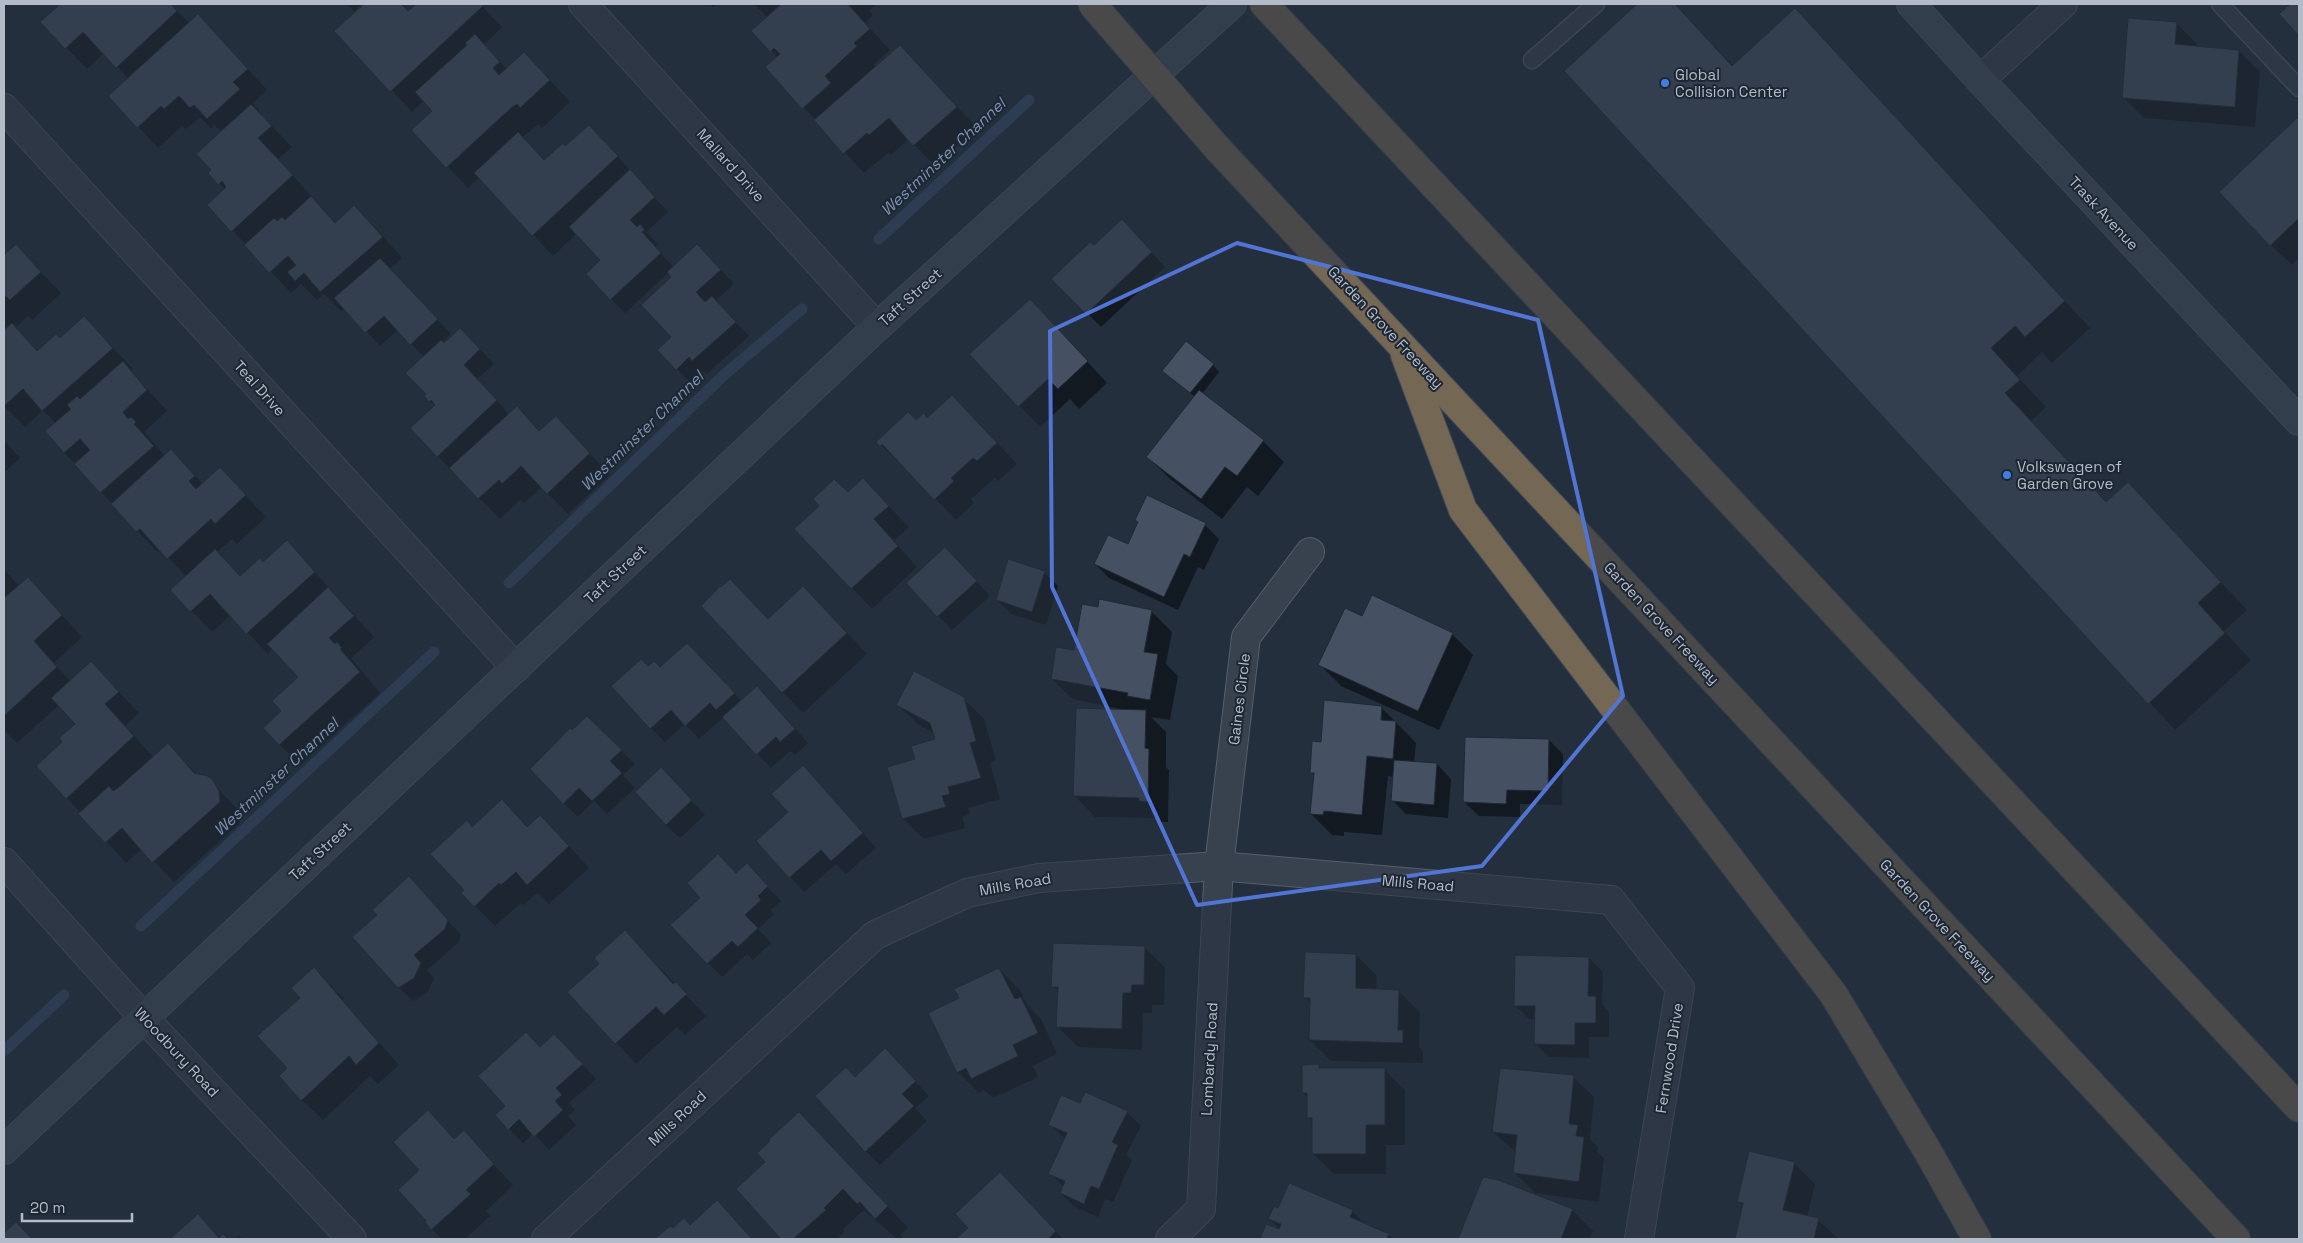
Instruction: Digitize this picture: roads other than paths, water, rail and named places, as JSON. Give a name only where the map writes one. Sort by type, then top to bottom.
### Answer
[{"type":"highway","name":"Garden Grove Freeway","points":[[1092,4],[1218,149],[2236,1239]]},
{"type":"highway","points":[[1264,4],[2299,1108]]},
{"type":"highway","points":[[1400,342],[1463,510],[1834,995],[1922,1141],[1977,1239]]},
{"type":"street","name":"Mallard Drive","points":[[583,4],[877,327]]},
{"type":"street","name":"Taft Street","points":[[4,1150],[877,327],[1232,4]]},
{"type":"street","name":"Trask Avenue","points":[[1911,4],[2299,421]]},
{"type":"street","points":[[1980,80],[2063,4]]},
{"type":"street","name":"Teal Drive","points":[[4,108],[516,668]]},
{"type":"street","name":"Gaines Circle","points":[[1219,866],[1246,637],[1310,552]]},
{"type":"street","name":"Woodbury Road","points":[[4,862],[114,982],[143,1017],[352,1239]]},
{"type":"street","name":"Mills Road","points":[[546,1239],[874,935],[967,893],[1039,878],[1219,866],[1611,900]]},
{"type":"street","name":"Lombardy Road","points":[[1170,1239],[1201,1209],[1219,866]]},
{"type":"street","name":"Fernwood Drive","points":[[1611,900],[1680,988],[1639,1239]]},
{"type":"lane","points":[[1532,60],[1596,4]]},
{"type":"lane","points":[[2220,4],[2299,88]]},
{"type":"waterway","name":"Westminster Channel","points":[[879,239],[1029,100]]},
{"type":"waterway","name":"Westminster Channel","points":[[509,583],[724,375],[802,309]]},
{"type":"waterway","name":"Westminster Channel","points":[[141,926],[434,652]]},
{"type":"waterway","name":"Westminster Channel","points":[[4,1051],[64,995]]},
{"type":"place","name":"Global Collision Center","points":[[1665,83]]},
{"type":"place","name":"Volkswagen of Garden Grove","points":[[2007,475]]}]
